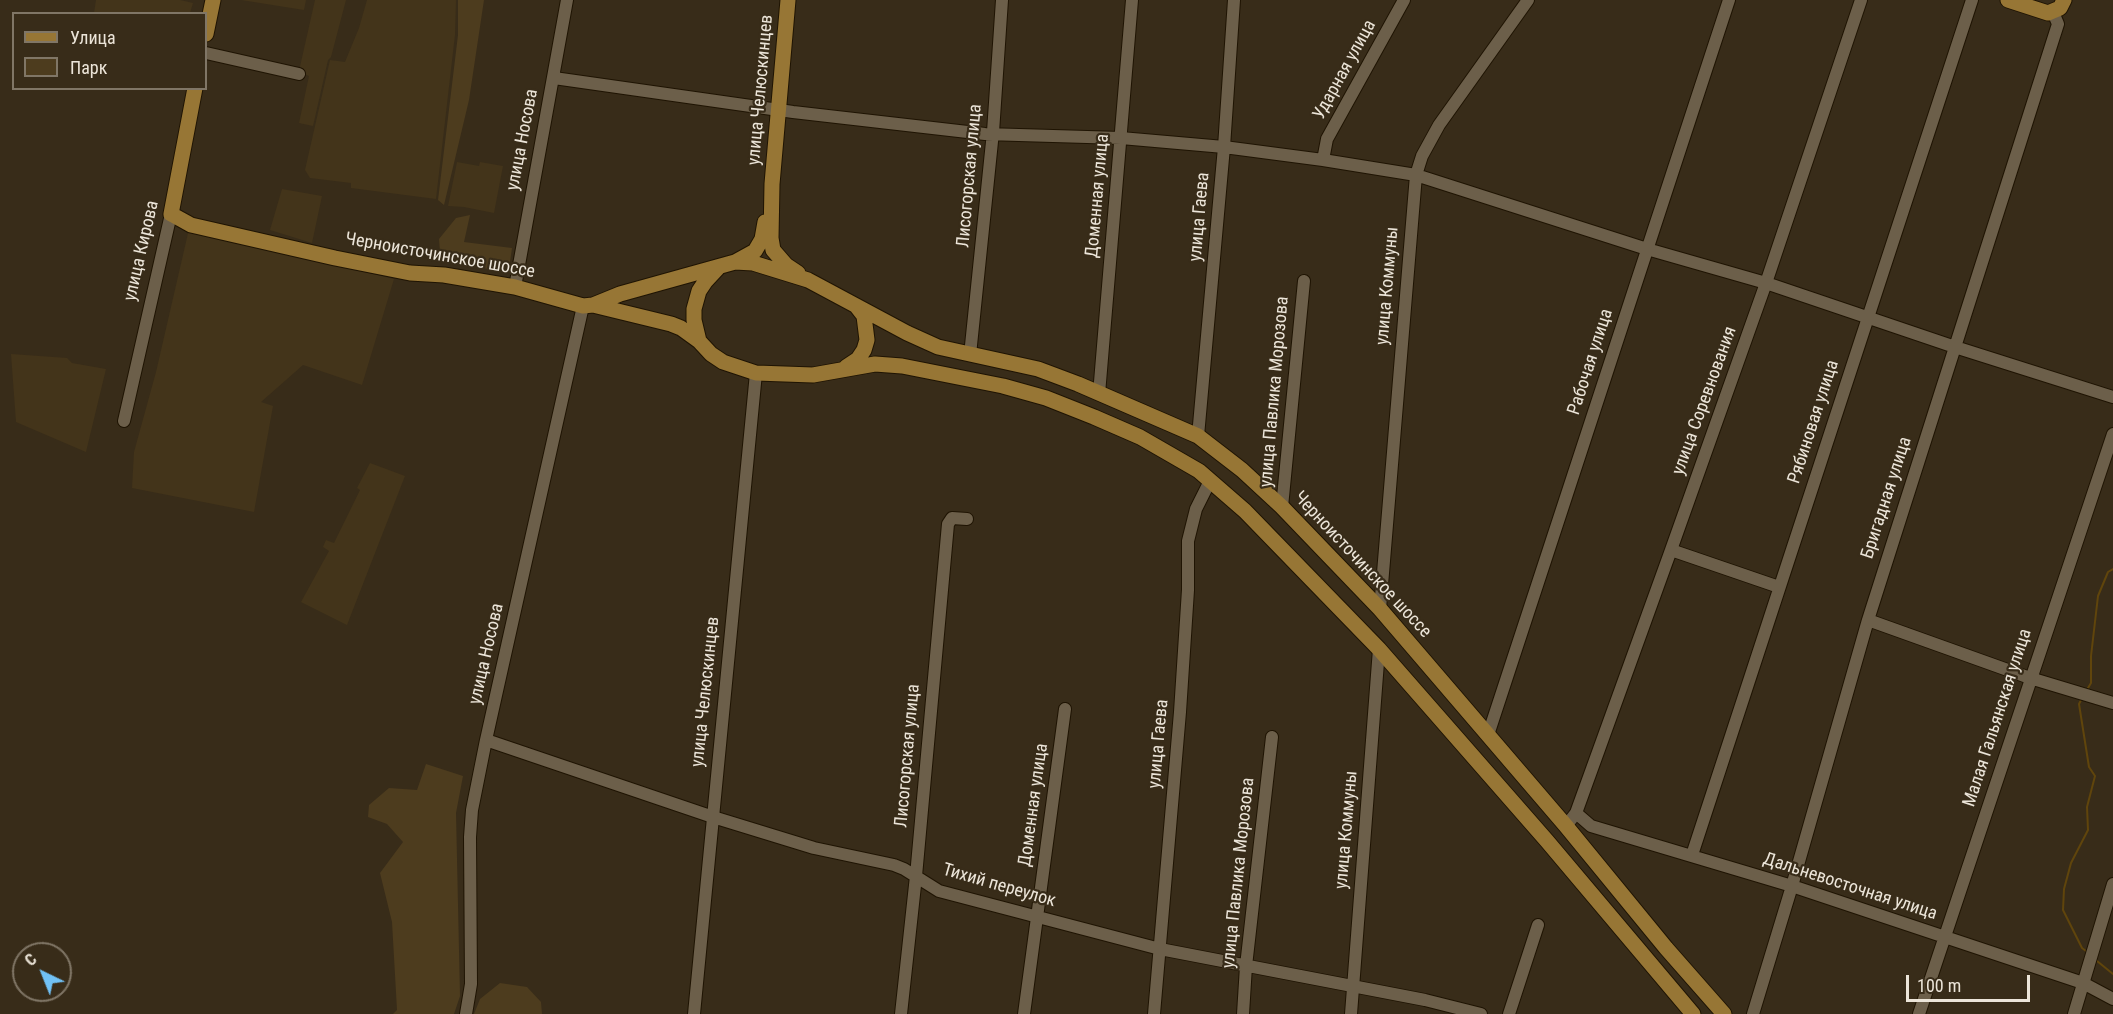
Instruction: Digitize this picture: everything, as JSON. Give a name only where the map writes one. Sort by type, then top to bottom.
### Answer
[{"type":"main road","points":[[207,29],[213,0]]},
{"type":"main road","name":"улица Челюскинцев","points":[[788,0],[772,184],[771,238],[774,250],[786,265],[808,280]]},
{"type":"main road","points":[[2008,0],[2043,12],[2054,12],[2060,8],[2064,0]]},
{"type":"main road","name":"улица Кирова","points":[[171,214],[195,90]]},
{"type":"main road","name":"улица Челюскинцев","points":[[735,262],[755,251],[762,238],[772,184]]},
{"type":"main road","name":"Черноисточинское шоссе","points":[[171,214],[191,225],[335,258],[410,273],[444,275],[515,286],[671,324],[699,341]]},
{"type":"main road","points":[[588,305],[735,262],[753,263],[808,280],[855,305],[864,316],[867,340],[864,350],[858,359],[841,371]]},
{"type":"main road","points":[[720,267],[705,282],[695,300],[694,320],[699,341],[711,354],[723,362],[756,373],[813,375],[875,364],[902,366],[1028,392],[1140,437],[1184,460],[1245,511],[1374,645],[1547,841],[1693,1014]]},
{"type":"main road","name":"Черноисточинское шоссе","points":[[855,305],[938,347],[1038,369],[1078,384],[1198,436],[1242,470],[1282,507],[1380,609],[1724,1014]]},
{"type":"main road","points":[[1374,645],[1390,621]]},
{"type":"street","name":"улица Носова","points":[[515,286],[567,0]]},
{"type":"street","name":"Лисогорская улица","points":[[970,355],[993,132],[1002,0]]},
{"type":"street","name":"Доменная улица","points":[[1099,394],[1132,0]]},
{"type":"street","name":"улица Гаева","points":[[1198,436],[1224,147],[1234,0]]},
{"type":"street","name":"Ударная улица","points":[[1323,160],[1327,139],[1404,0]]},
{"type":"street","name":"улица Коммуны","points":[[1380,609],[1416,175],[1422,156],[1439,125],[1528,0]]},
{"type":"street","name":"Рабочая улица","points":[[1488,735],[1729,0]]},
{"type":"street","name":"улица Соревнования","points":[[1566,826],[1576,813],[1671,550],[1766,283],[1861,0]]},
{"type":"street","name":"Рябиновая улица","points":[[1692,855],[1972,0]]},
{"type":"street","name":"Бригадная улица","points":[[1753,1014],[1868,620],[2058,24],[2054,12]]},
{"type":"street","points":[[207,53],[299,74]]},
{"type":"street","points":[[554,78],[779,110],[985,134],[993,132],[1121,138],[1224,147],[1416,175],[1647,249],[1766,283],[1955,347],[2113,397]]},
{"type":"street","name":"улица Кирова","points":[[124,421],[171,214]]},
{"type":"street","name":"улица Павлика Морозова","points":[[1282,507],[1304,281]]},
{"type":"street","name":"улица Носова","points":[[466,1014],[471,984],[470,837],[474,800],[588,305]]},
{"type":"street","name":"улица Челюскинцев","points":[[694,1014],[756,373]]},
{"type":"street","name":"Малая Гальянская улица","points":[[1919,1014],[2113,434]]},
{"type":"street","name":"улица Гаева","points":[[1154,1014],[1180,712],[1188,590],[1188,541],[1196,509],[1210,480]]},
{"type":"street","name":"Лисогорская улица","points":[[901,1014],[948,524],[952,518],[967,519]]},
{"type":"street","points":[[1671,550],[1779,587]]},
{"type":"street","points":[[1868,620],[2030,678],[2113,703]]},
{"type":"street","name":"улица Коммуны","points":[[1351,1014],[1374,645]]},
{"type":"street","name":"Доменная улица","points":[[1024,1014],[1065,709]]},
{"type":"street","name":"улица Павлика Морозова","points":[[1243,1014],[1246,966],[1272,737]]},
{"type":"street","name":"Тихий переулок","points":[[486,740],[713,817],[814,848],[894,865],[939,891],[1160,949],[1456,1006],[1481,1014]]},
{"type":"street","name":"Дальневосточная улица","points":[[1576,813],[1591,826],[1792,886],[2083,983],[2113,999]]},
{"type":"street","points":[[2074,1014],[2113,884]]},
{"type":"street","points":[[1509,1014],[1538,925]]},
{"type":"shaded area","points":[[96,0],[180,0],[193,3],[190,12],[94,12]]},
{"type":"shaded area","points":[[241,0],[306,0],[304,10]]},
{"type":"shaded area","points":[[315,0],[346,0],[331,57],[328,60],[313,126],[299,123],[309,76],[299,71]]},
{"type":"shaded area","points":[[367,0],[456,0],[455,35],[436,199],[351,188],[351,183],[310,178],[305,170],[330,60],[345,62],[359,28]]},
{"type":"shaded area","points":[[457,162],[479,166],[480,162],[503,166],[494,213],[448,206]]},
{"type":"shaded area","points":[[282,189],[322,196],[312,243],[270,230]]},
{"type":"shaded area","points":[[189,229],[394,279],[362,385],[303,365],[261,402],[273,406],[254,512],[132,488],[134,452],[156,372]]},
{"type":"shaded area","points":[[11,354],[67,358],[72,363],[106,369],[86,452],[16,422]]},
{"type":"shaded area","points":[[370,463],[405,476],[347,625],[301,602],[329,551],[323,547],[326,540],[334,543],[360,490],[357,488]]},
{"type":"green space","points":[[458,0],[484,0],[469,100],[444,205],[438,200],[458,35]]},
{"type":"green space","points":[[470,215],[464,242],[512,248],[510,262],[497,270],[459,265],[440,252],[439,239],[456,218]]},
{"type":"green space","points":[[426,764],[463,776],[456,813],[460,996],[454,1014],[393,1014],[397,1010],[392,922],[380,873],[403,842],[387,824],[368,817],[369,805],[389,788],[417,790]]},
{"type":"green space","points":[[500,983],[527,987],[541,1002],[542,1014],[474,1014],[480,999]]},
{"type":"waterway","points":[[2088,688],[2091,683],[2091,656],[2098,596],[2108,572],[2113,569]]},
{"type":"waterway","points":[[2081,700],[2079,704],[2089,767],[2095,776],[2087,807],[2088,830],[2071,863],[2064,889],[2063,910],[2082,948],[2086,951]]},
{"type":"waterway","points":[[2097,961],[2113,974]]}]
